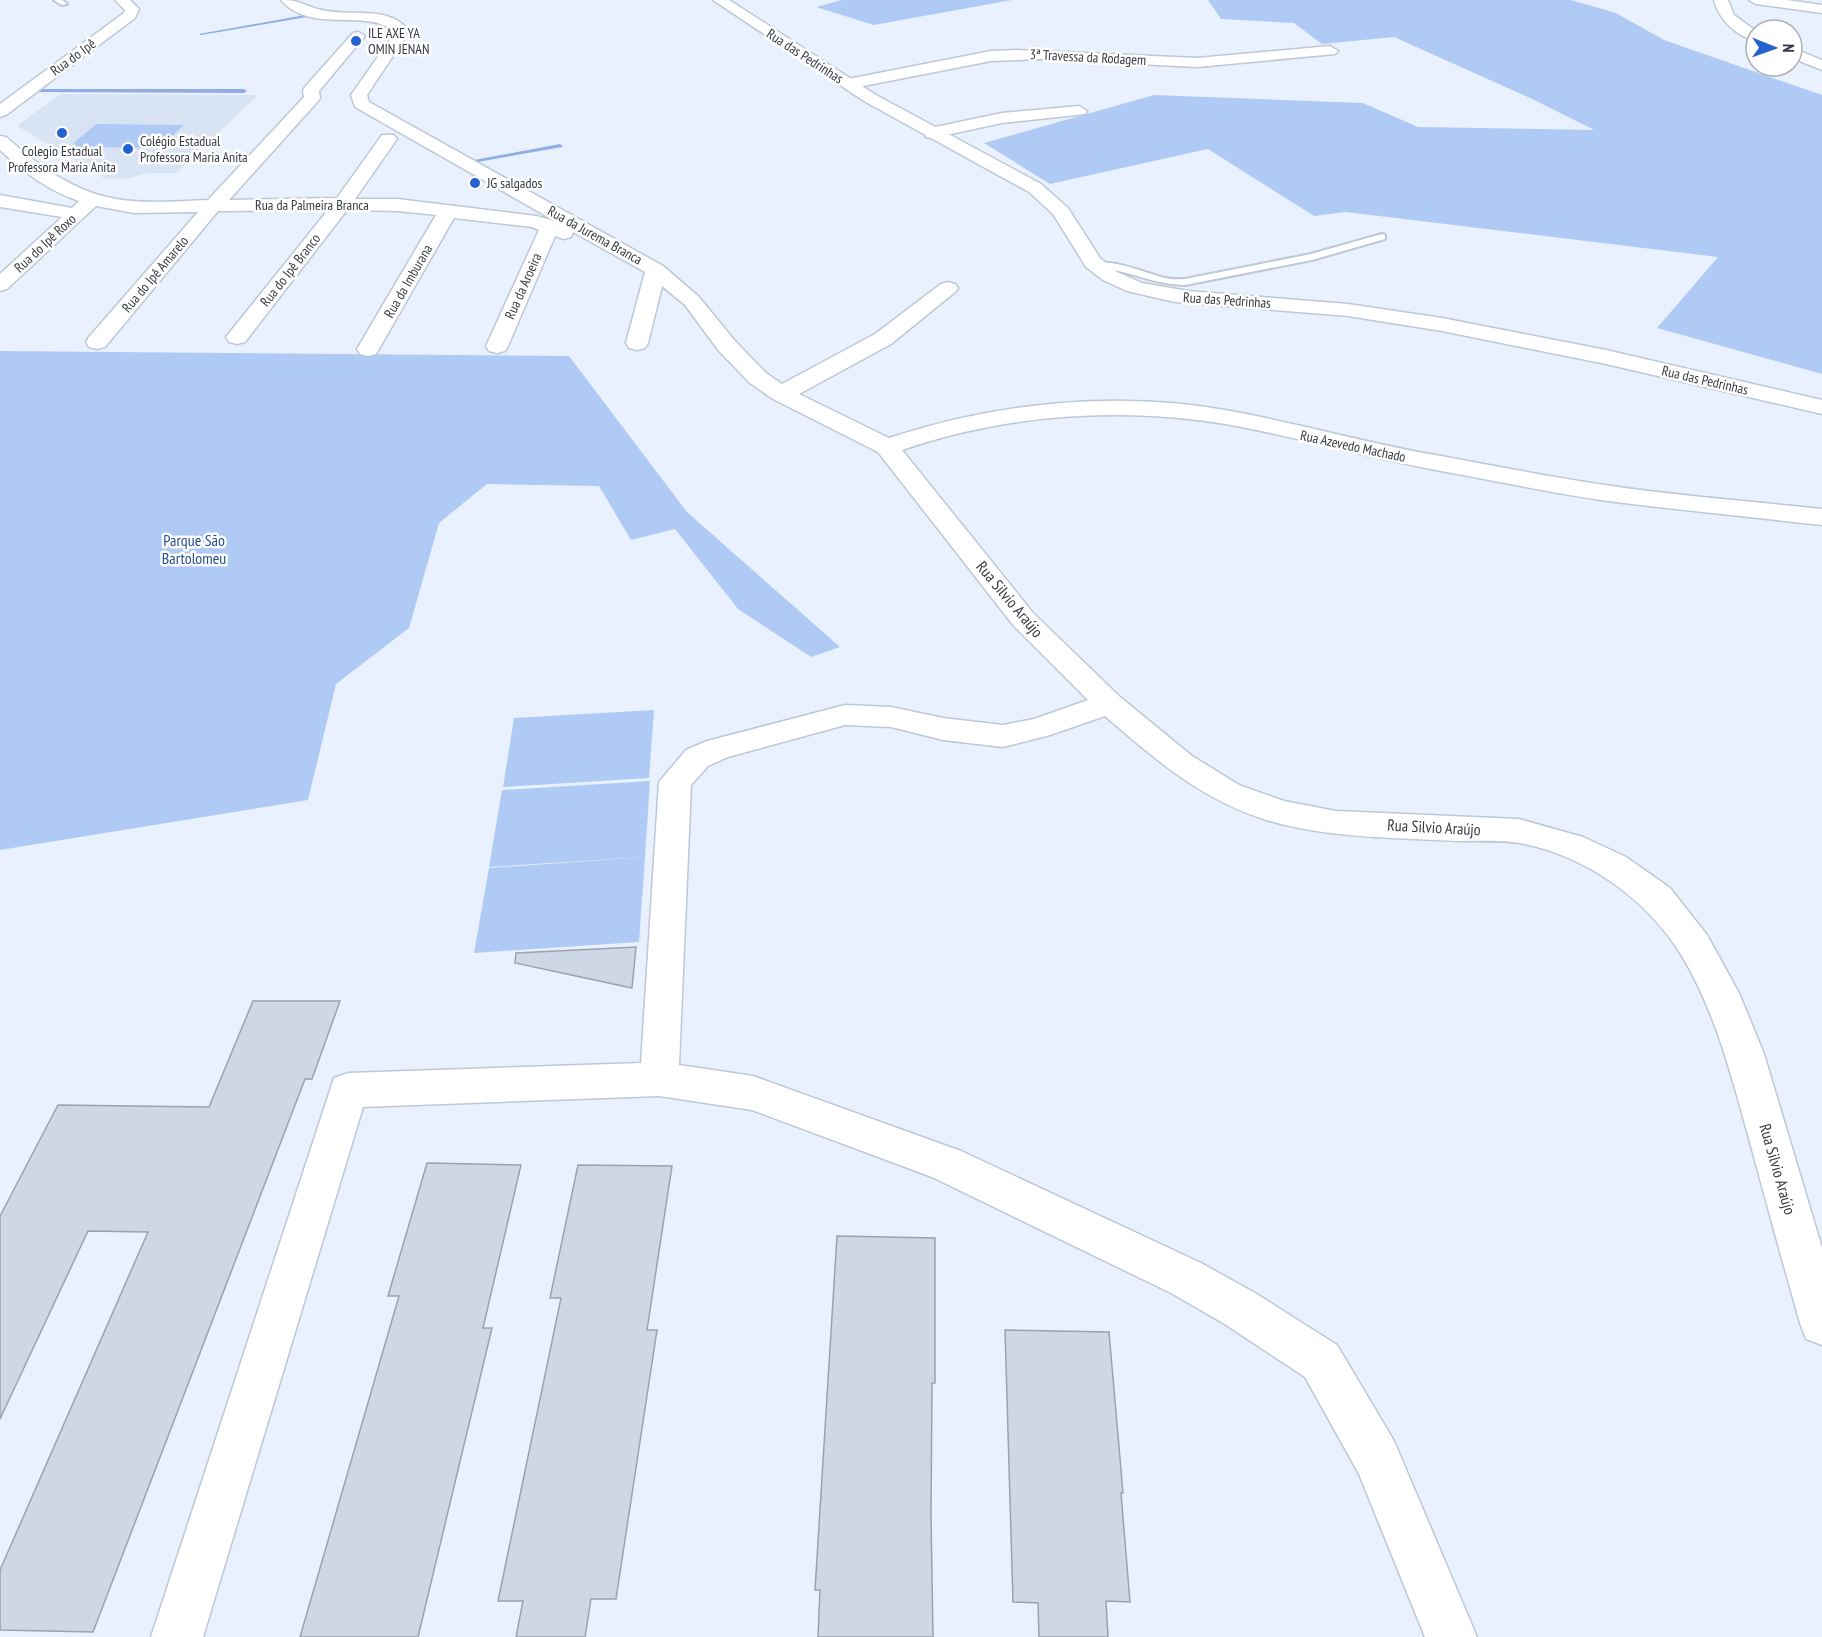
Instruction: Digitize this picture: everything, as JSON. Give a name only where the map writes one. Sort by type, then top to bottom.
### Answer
[{"type":"street","name":"Rua do Ipê","points":[[0,112],[130,15],[132,9],[122,0]]},
{"type":"street","name":"Rua da Jurema Branca","points":[[288,0],[314,14],[380,19],[395,23],[400,29],[398,38],[359,94],[361,104],[656,270],[692,301],[744,364],[781,394],[887,447]]},
{"type":"street","name":"Rua das Pedrinhas","points":[[720,0],[848,84],[932,133],[1017,178],[1052,200],[1064,215],[1087,257],[1095,266],[1122,282],[1151,292],[1345,310],[1471,329],[1822,406]]},
{"type":"street","points":[[1721,0],[1723,9],[1736,25],[1744,30]]},
{"type":"street","points":[[1756,0],[1822,9]]},
{"type":"street","name":"Rua do Ipê Amarelo","points":[[97,342],[213,206],[312,98],[311,90],[358,36]]},
{"type":"street","name":"3ª Travessa da Rodagem","points":[[848,84],[1015,53],[1059,53],[1186,63],[1232,61],[1272,55],[1330,51]]},
{"type":"street","points":[[1804,58],[1822,65]]},
{"type":"street","points":[[932,133],[1002,118],[1079,111]]},
{"type":"street","name":"Rua do Ipê Branco","points":[[237,337],[342,204],[388,140]]},
{"type":"street","name":"Rua da Palmeira Branca","points":[[0,141],[19,159],[64,188],[83,207],[399,205],[447,213],[536,222],[550,226],[604,251],[635,258]]},
{"type":"street","points":[[0,201],[83,207]]},
{"type":"street","name":"Rua do Ipê Roxo","points":[[0,285],[83,207]]},
{"type":"street","name":"Rua da Imburana","points":[[369,349],[447,213]]},
{"type":"street","name":"Rua da Aroeira","points":[[496,346],[550,226]]},
{"type":"street","points":[[637,344],[656,270]]},
{"type":"street","points":[[781,394],[883,339],[948,288]]},
{"type":"street","name":"Rua Azevedo Machado","points":[[887,447],[932,432],[1015,415],[1089,409],[1150,409],[1230,418],[1393,455],[1606,493],[1822,517]]},
{"type":"street","name":"Rua Silvio Araújo","points":[[887,447],[1023,619],[1109,704],[1181,764],[1228,793],[1280,812],[1336,823],[1519,831],[1571,846],[1614,866],[1658,898],[1694,945],[1720,993],[1745,1054],[1822,1323]]},
{"type":"street","points":[[659,1079],[675,783],[697,758],[718,749],[845,715],[891,717],[943,729],[1003,736],[1039,728],[1109,704]]},
{"type":"street","points":[[177,1637],[348,1090],[659,1079],[753,1093],[946,1164],[1186,1278],[1239,1308],[1321,1361],[1377,1458],[1451,1637]]},
{"type":"lane","points":[[1095,266],[1117,267],[1167,282],[1185,282],[1312,257],[1382,237]]},
{"type":"shaded area","name":"Colégio Estadual Professora Maria Anita","points":[[60,94],[258,95],[176,173],[147,173],[130,178],[106,179],[17,126]]},
{"type":"green space","points":[[842,0],[1012,0],[874,25],[816,7]]},
{"type":"green space","points":[[1208,0],[1571,0],[1616,13],[1664,40],[1744,68],[1744,78],[1773,78],[1822,95],[1822,374],[1657,328],[1718,257],[1346,212],[1314,216],[1208,149],[1050,184],[984,143],[1154,95],[1363,103],[1418,127],[1594,130],[1530,98],[1394,37],[1322,44],[1294,23],[1221,19]]},
{"type":"green space","points":[[96,124],[184,125],[159,148],[69,147]]},
{"type":"green space","name":"Parque São Bartolomeu","points":[[0,351],[569,356],[687,512],[840,647],[811,657],[738,609],[675,529],[631,540],[599,486],[487,484],[439,523],[409,628],[336,684],[308,800],[0,850]]},
{"type":"green space","points":[[654,710],[649,778],[503,787],[514,718]]},
{"type":"green space","points":[[650,781],[645,857],[489,867],[502,790]]},
{"type":"green space","points":[[645,857],[639,942],[474,953],[489,868]]},
{"type":"building","points":[[636,947],[632,988],[515,963],[516,953]]},
{"type":"building","points":[[253,1001],[340,1001],[312,1079],[305,1079],[93,1632],[0,1630],[0,1570],[148,1232],[88,1231],[0,1419],[0,1216],[58,1105],[209,1107]]},
{"type":"building","points":[[427,1163],[521,1165],[483,1328],[492,1328],[418,1637],[300,1637],[399,1296],[388,1296]]},
{"type":"building","points":[[578,1165],[672,1166],[647,1330],[657,1330],[616,1599],[591,1599],[585,1637],[516,1637],[523,1601],[498,1601],[561,1298],[550,1298]]},
{"type":"building","points":[[837,1236],[935,1238],[935,1383],[932,1383],[931,1514],[933,1637],[818,1637],[820,1590],[815,1590]]},
{"type":"building","points":[[1005,1330],[1109,1332],[1130,1602],[1106,1601],[1108,1637],[1039,1637],[1038,1603],[1013,1602]]},
{"type":"waterway","points":[[201,34],[305,16]]},
{"type":"waterway","points":[[34,91],[244,91]]},
{"type":"waterway","points":[[472,161],[560,146]]},
{"type":"place","name":"ILE AXE YA OMIN JENAN","points":[[356,41]]},
{"type":"place","name":"Colegio Estadual Professora Maria Anita","points":[[62,133]]},
{"type":"place","name":"Colégio Estadual Professora Maria Anita","points":[[128,149]]},
{"type":"place","name":"JG salgados","points":[[475,183]]}]
